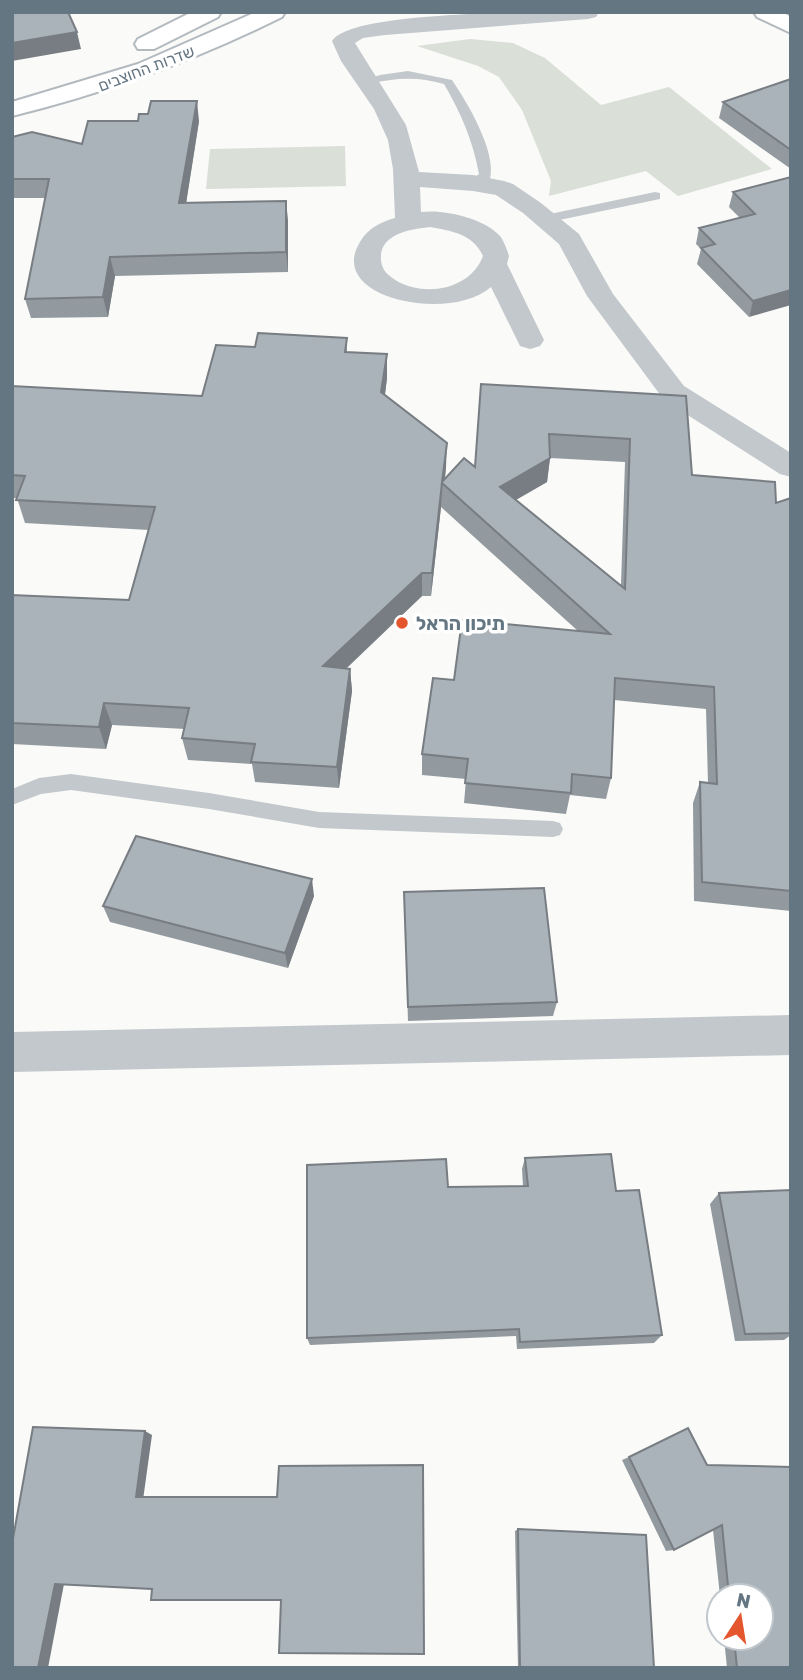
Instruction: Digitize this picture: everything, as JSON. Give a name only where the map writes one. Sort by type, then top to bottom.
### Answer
[{"type":"main road","name":"שדרות החוצבים","points":[[128,51],[210,12]]},
{"type":"main road","name":"שדרות החוצבים","points":[[12,109],[80,93],[143,72],[214,42],[274,12]]},
{"type":"main road","points":[[765,12],[791,26]]},
{"type":"main road","name":"שדרות החוצבים","points":[[83,67],[105,60]]},
{"type":"street","points":[[408,222],[406,157],[397,128],[368,81],[347,55],[342,41],[357,33],[385,28],[588,12]]},
{"type":"street","points":[[407,179],[473,183],[504,189],[545,219],[570,240],[601,296],[674,393],[791,467]]},
{"type":"street","points":[[430,219],[452,222],[478,231],[491,242],[498,255],[496,268],[486,281],[474,289],[454,295],[430,298],[388,288],[373,277],[366,264],[366,251],[374,239],[389,228],[408,222],[430,219]]},
{"type":"street","points":[[496,268],[530,340]]},
{"type":"street","points":[[12,1052],[791,1035]]},
{"type":"lane","points":[[368,81],[422,73],[449,82],[473,123],[482,151],[486,176],[473,183]]},
{"type":"lane","points":[[545,219],[655,196]]},
{"type":"lane","points":[[12,797],[39,786],[71,782],[209,801],[319,820],[553,830]]},
{"type":"shaded area","points":[[470,39],[513,43],[545,58],[601,105],[669,87],[772,169],[678,196],[646,171],[549,196],[551,181],[522,110],[499,77],[478,66],[417,46]]},
{"type":"shaded area","points":[[345,146],[346,186],[206,189],[210,149]]},
{"type":"building","points":[[12,12],[68,12],[77,32],[12,43]]},
{"type":"building","points":[[791,79],[791,150],[723,102]]},
{"type":"building","points":[[151,101],[197,101],[179,203],[286,201],[286,252],[110,257],[103,297],[25,299],[49,179],[12,179],[12,137],[32,132],[82,144],[88,121],[138,121],[139,114],[148,114]]},
{"type":"building","points":[[791,177],[791,290],[753,301],[701,248],[715,244],[699,228],[755,214],[733,192]]},
{"type":"building","name":"תיכון הראל","points":[[258,333],[347,338],[345,352],[387,354],[381,392],[447,443],[442,482],[464,458],[475,467],[481,384],[686,396],[692,475],[775,482],[776,503],[791,498],[791,891],[702,882],[700,782],[717,784],[714,687],[615,678],[611,778],[572,774],[571,793],[465,783],[468,759],[422,754],[433,678],[454,680],[462,620],[610,634],[442,483],[432,573],[422,573],[323,666],[350,669],[337,767],[251,762],[255,744],[182,738],[189,708],[104,703],[99,727],[12,723],[12,595],[129,600],[155,507],[16,500],[25,476],[12,475],[12,386],[202,396],[216,345],[255,347]],"holes":[[[549,434],[630,439],[625,589],[500,487],[550,458]]]},
{"type":"building","points":[[136,836],[312,879],[285,953],[103,906]]},
{"type":"building","points":[[544,888],[557,1002],[408,1007],[404,892]]},
{"type":"building","points":[[611,1154],[616,1191],[639,1190],[662,1335],[520,1342],[519,1329],[307,1338],[307,1165],[446,1159],[448,1187],[528,1186],[525,1158]]},
{"type":"building","points":[[791,1190],[791,1333],[745,1334],[719,1193]]},
{"type":"building","points":[[33,1427],[145,1431],[136,1497],[277,1497],[279,1466],[423,1465],[424,1654],[279,1653],[281,1600],[151,1600],[152,1589],[55,1584],[38,1668],[12,1668],[12,1544]]},
{"type":"building","points":[[688,1428],[707,1465],[791,1467],[791,1668],[737,1668],[735,1652],[775,1652],[775,1582],[728,1582],[722,1525],[674,1550],[629,1457]]},
{"type":"building","points":[[518,1529],[646,1535],[654,1668],[520,1668]]},
{"type":"place","name":"תיכון הראל","points":[[402,623]]}]
